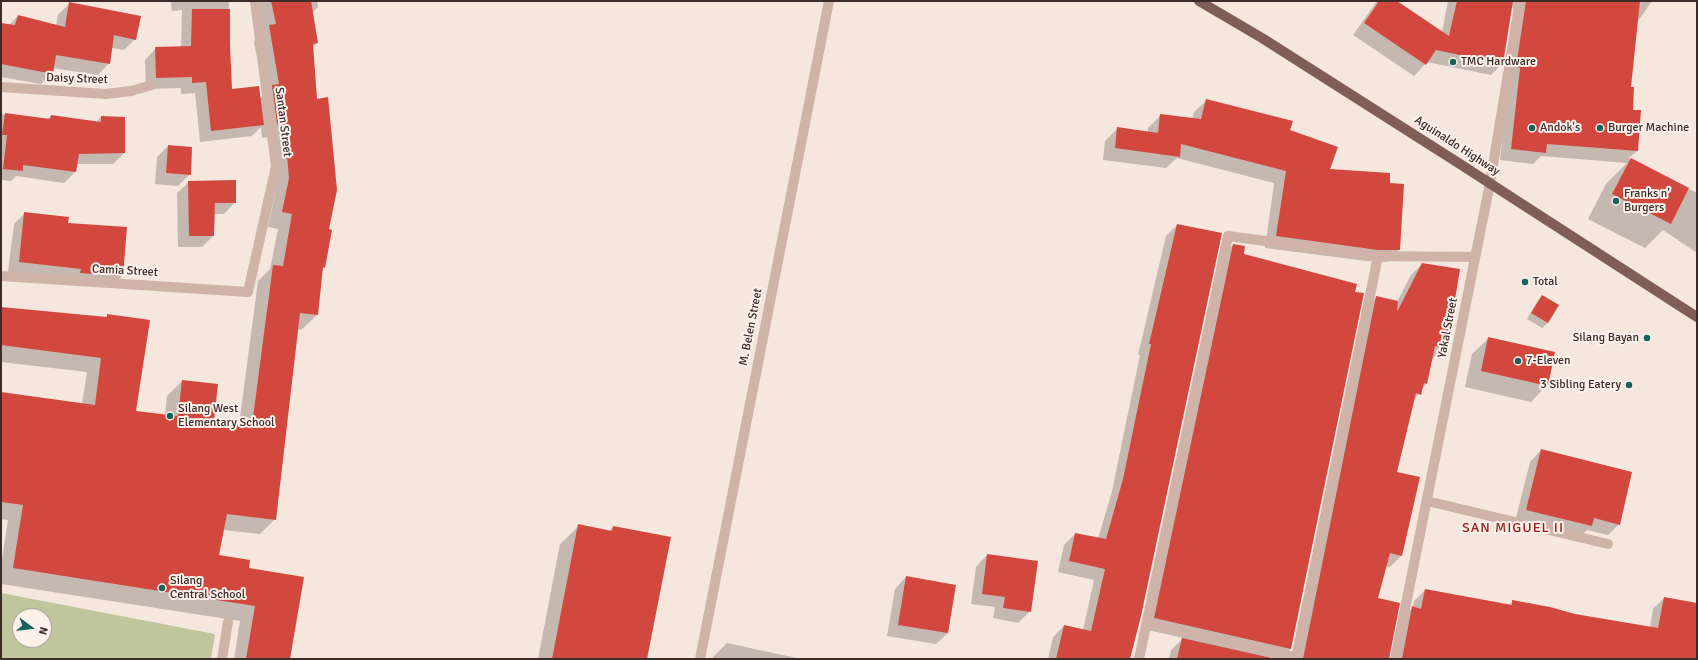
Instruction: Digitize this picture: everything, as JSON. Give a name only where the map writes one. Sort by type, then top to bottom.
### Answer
[{"type":"main road","name":"Aguinaldo Highway","points":[[1200,1],[1262,38],[1697,317]]},
{"type":"street","name":"Santan Street","points":[[248,292],[276,166],[255,1]]},
{"type":"street","name":"M. Belen Street","points":[[700,659],[829,1]]},
{"type":"street","name":"Yakal Street","points":[[1395,659],[1476,257],[1490,183],[1520,1]]},
{"type":"street","name":"Daisy Street","points":[[1,87],[106,94],[131,91],[152,85]]},
{"type":"street","points":[[1139,659],[1228,236],[1378,256],[1476,257]]},
{"type":"street","points":[[1147,623],[1296,658],[1378,256]]},
{"type":"street","name":"Camia Street","points":[[1,276],[248,292]]},
{"type":"street","points":[[1427,501],[1608,544]]},
{"type":"street","points":[[222,659],[228,622]]},
{"type":"green space","points":[[1,593],[215,634],[211,659],[1,659]]},
{"type":"building","points":[[271,1],[311,1],[318,43],[313,44],[317,99],[328,97],[337,190],[329,229],[332,230],[325,268],[323,267],[318,315],[300,313],[276,520],[227,514],[219,555],[250,560],[249,568],[304,577],[290,659],[246,659],[255,606],[13,568],[23,505],[1,502],[1,392],[95,405],[101,358],[1,345],[1,307],[107,317],[107,314],[150,320],[136,411],[178,416],[182,380],[218,384],[214,421],[252,425],[273,265],[283,266],[292,214],[282,212],[289,178],[284,123],[277,124],[272,85],[279,84],[269,25],[276,24]]},
{"type":"building","points":[[1379,1],[1397,1],[1449,36],[1457,1],[1513,1],[1503,64],[1436,50],[1426,65],[1364,23]]},
{"type":"building","points":[[1526,1],[1640,1],[1631,87],[1634,87],[1633,110],[1641,110],[1638,151],[1547,144],[1546,153],[1511,149],[1520,68],[1516,67]]},
{"type":"building","points":[[69,2],[141,16],[136,40],[114,35],[110,64],[56,55],[53,74],[1,64],[1,23],[15,25],[18,15],[65,27]]},
{"type":"building","points":[[192,9],[230,9],[232,89],[259,86],[264,125],[211,131],[206,82],[192,83],[192,77],[156,78],[155,47],[191,46]]},
{"type":"building","points":[[1206,99],[1293,121],[1290,130],[1338,147],[1330,169],[1390,173],[1390,183],[1404,184],[1400,250],[1378,250],[1276,236],[1286,171],[1181,144],[1180,157],[1115,148],[1117,127],[1158,133],[1160,114],[1201,119]]},
{"type":"building","points":[[5,113],[50,119],[51,115],[101,122],[101,116],[125,117],[125,153],[79,154],[76,172],[23,165],[23,171],[3,169],[7,135],[2,135]]},
{"type":"building","points":[[168,145],[192,147],[191,175],[166,173]]},
{"type":"building","points":[[1631,158],[1689,188],[1671,224],[1612,194]]},
{"type":"building","points":[[236,180],[236,203],[215,203],[214,236],[189,236],[188,181]]},
{"type":"building","points":[[24,212],[69,217],[68,223],[127,227],[123,276],[80,273],[81,269],[19,262]]},
{"type":"building","points":[[1177,224],[1222,233],[1141,616],[1130,659],[1056,659],[1064,625],[1091,631],[1105,569],[1069,561],[1075,533],[1106,539],[1123,479],[1151,344],[1149,344]]},
{"type":"building","points":[[1233,244],[1245,246],[1244,254],[1357,284],[1355,292],[1364,293],[1291,649],[1154,618]]},
{"type":"building","points":[[1422,263],[1460,269],[1452,318],[1444,348],[1435,346],[1427,384],[1424,383],[1421,395],[1416,393],[1397,472],[1420,477],[1402,556],[1390,553],[1378,598],[1400,603],[1389,659],[1303,659],[1376,296],[1398,301],[1397,312]]},
{"type":"building","points":[[1542,295],[1559,305],[1548,323],[1531,313]]},
{"type":"building","name":"7-Eleven","points":[[1488,337],[1555,352],[1548,386],[1481,371]]},
{"type":"building","points":[[1541,449],[1632,472],[1620,525],[1594,518],[1592,526],[1526,510]]},
{"type":"building","points":[[578,524],[612,531],[613,526],[671,537],[647,659],[552,659]]},
{"type":"building","points":[[987,554],[1038,561],[1031,612],[1003,608],[1005,597],[982,594]]},
{"type":"building","points":[[906,576],[956,585],[948,633],[898,625]]},
{"type":"building","points":[[1425,589],[1512,605],[1512,600],[1550,607],[1575,614],[1658,628],[1664,597],[1697,603],[1697,659],[1402,659],[1412,606],[1421,609]]},
{"type":"building","points":[[1182,638],[1276,659],[1177,659]]},
{"type":"place","name":"TMC Hardware","points":[[1453,62]]},
{"type":"place","name":"Andok's","points":[[1532,128]]},
{"type":"place","name":"Burger Machine","points":[[1600,128]]},
{"type":"place","name":"Franks n' Burgers","points":[[1616,201]]},
{"type":"place","name":"Total","points":[[1525,282]]},
{"type":"place","name":"Silang Bayan","points":[[1647,338]]},
{"type":"place","name":"7-Eleven","points":[[1518,361]]},
{"type":"place","name":"3 Sibling Eatery","points":[[1629,385]]},
{"type":"place","name":"Silang West Elementary School","points":[[170,416]]},
{"type":"place","name":"Silang Central School","points":[[162,588]]},
{"type":"district","name":"SAN MIGUEL II","points":[[1513,528]]}]
